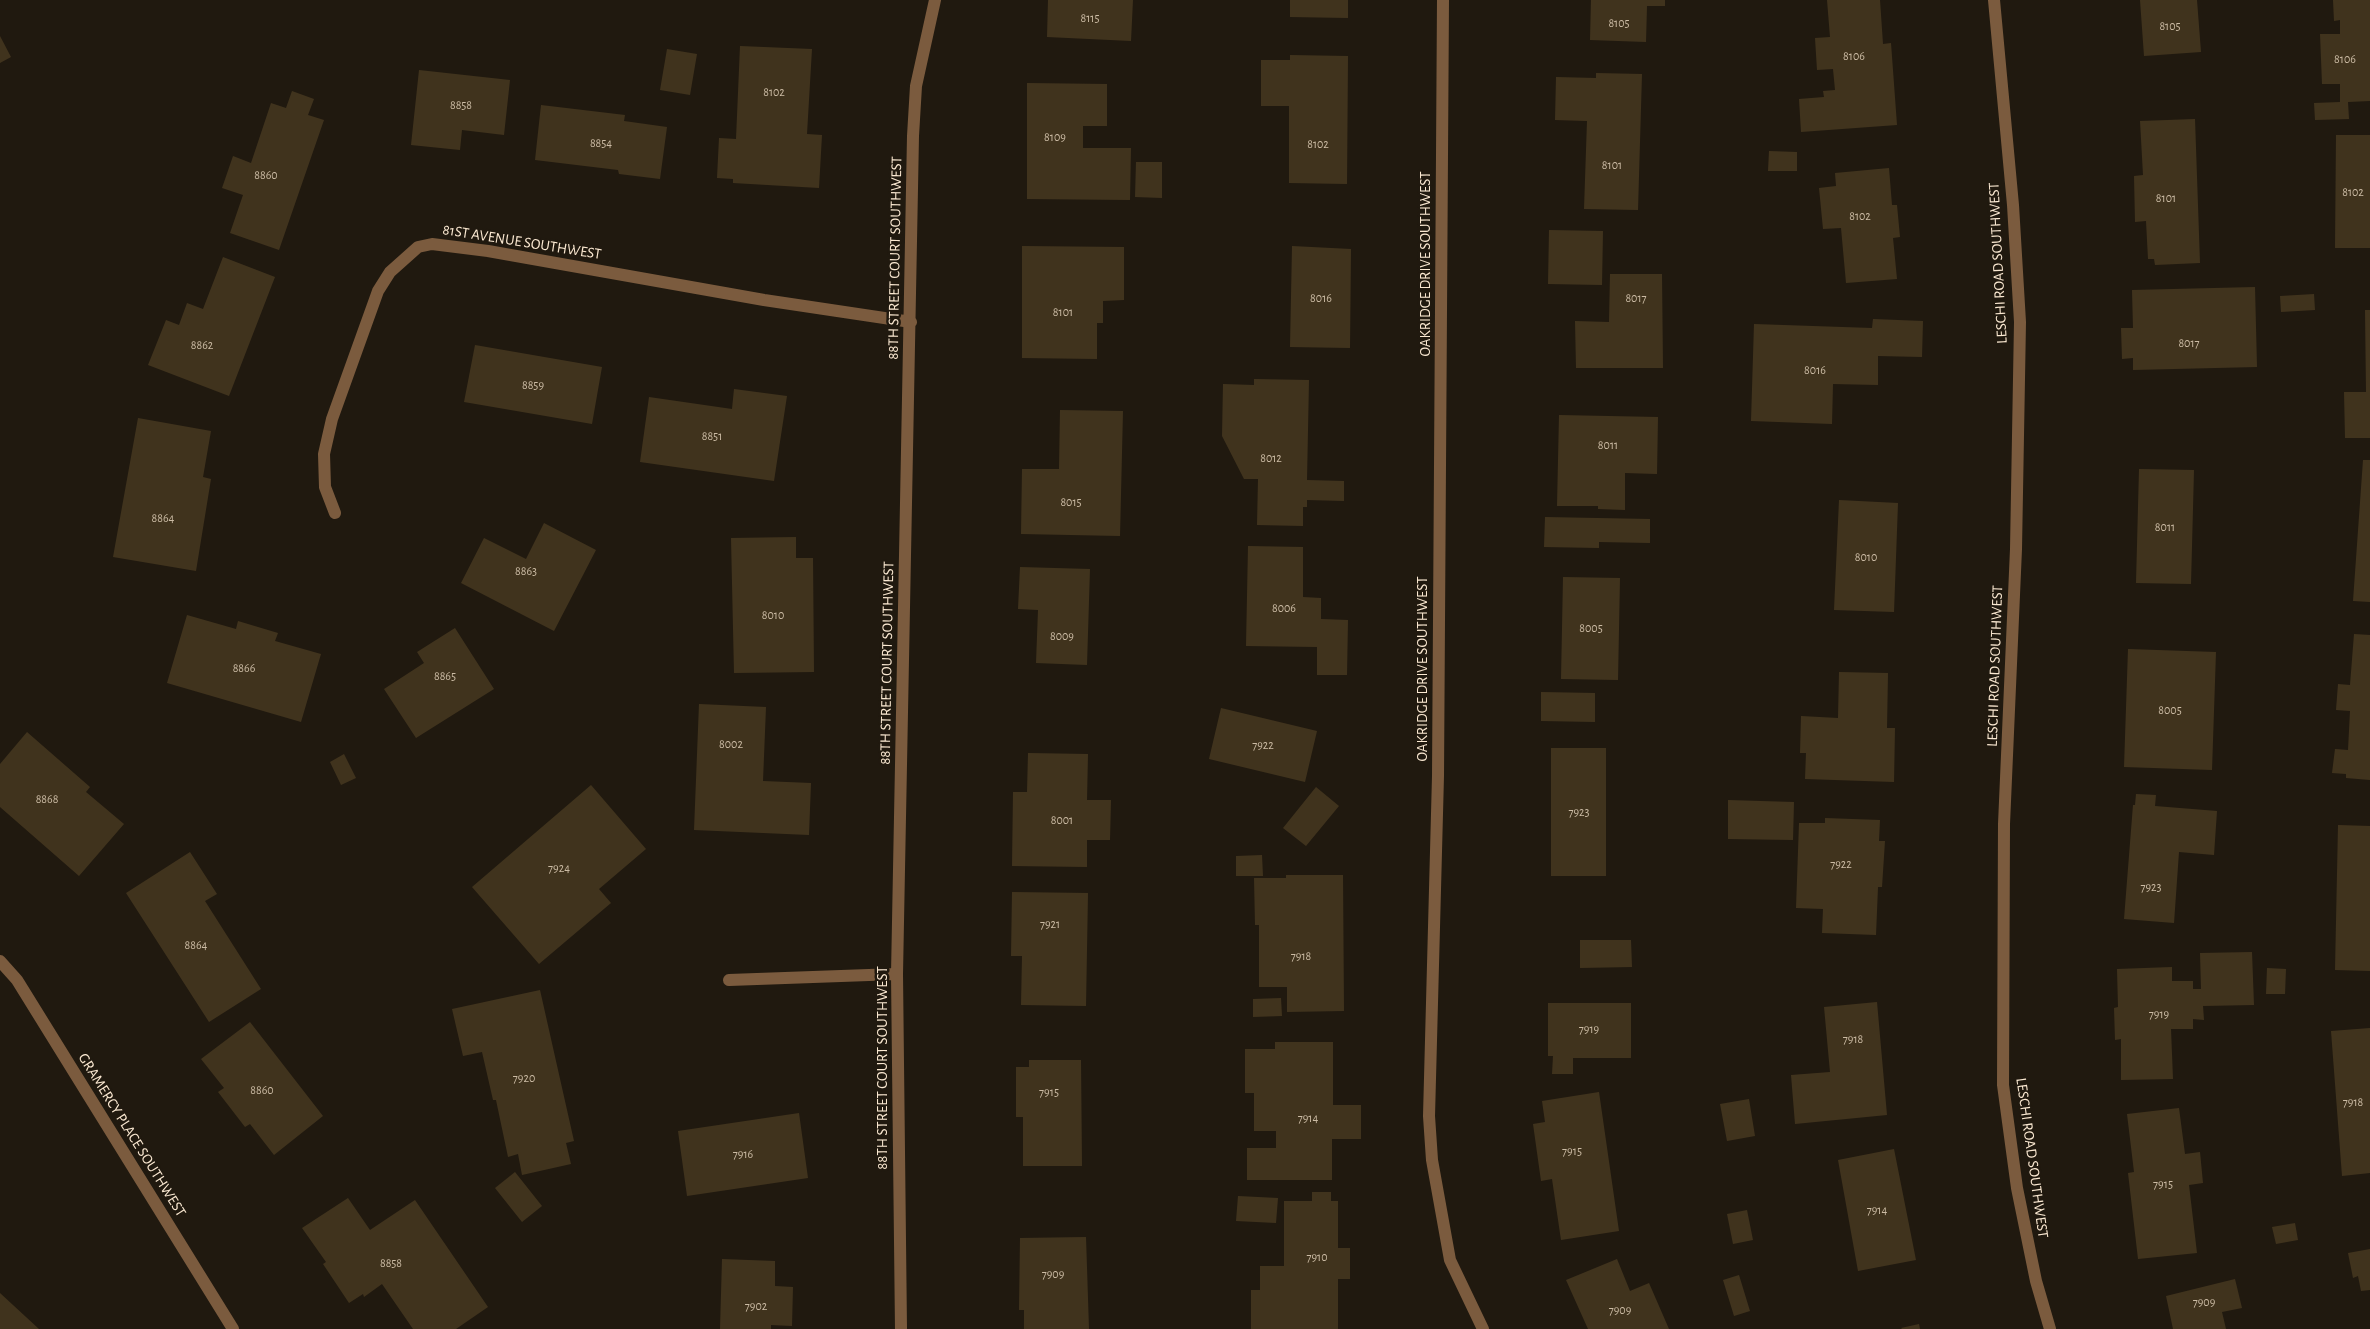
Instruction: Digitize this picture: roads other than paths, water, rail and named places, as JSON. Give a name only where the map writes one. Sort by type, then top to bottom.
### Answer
[{"type":"street","name":"88TH STREET COURT SOUTHWEST","points":[[900,1329],[897,974],[911,322],[913,136],[916,86],[935,0]]},
{"type":"street","name":"OAKRIDGE DRIVE SOUTHWEST","points":[[1443,0],[1438,776],[1429,1116],[1432,1160],[1450,1260],[1483,1329]]},
{"type":"street","name":"LESCHI ROAD SOUTHWEST","points":[[1994,0],[2013,206],[2020,322],[2016,549],[2004,824],[2003,1085],[2017,1188],[2036,1281],[2050,1329]]},
{"type":"street","name":"81ST AVENUE SOUTHWEST","points":[[335,513],[325,487],[324,454],[332,419],[378,291],[390,272],[418,247],[432,244],[488,250],[764,300],[911,322]]},
{"type":"street","name":"GRAMERCY PLACE SOUTHWEST","points":[[0,961],[16,980],[233,1329]]},
{"type":"street","points":[[730,980],[897,974]]}]
